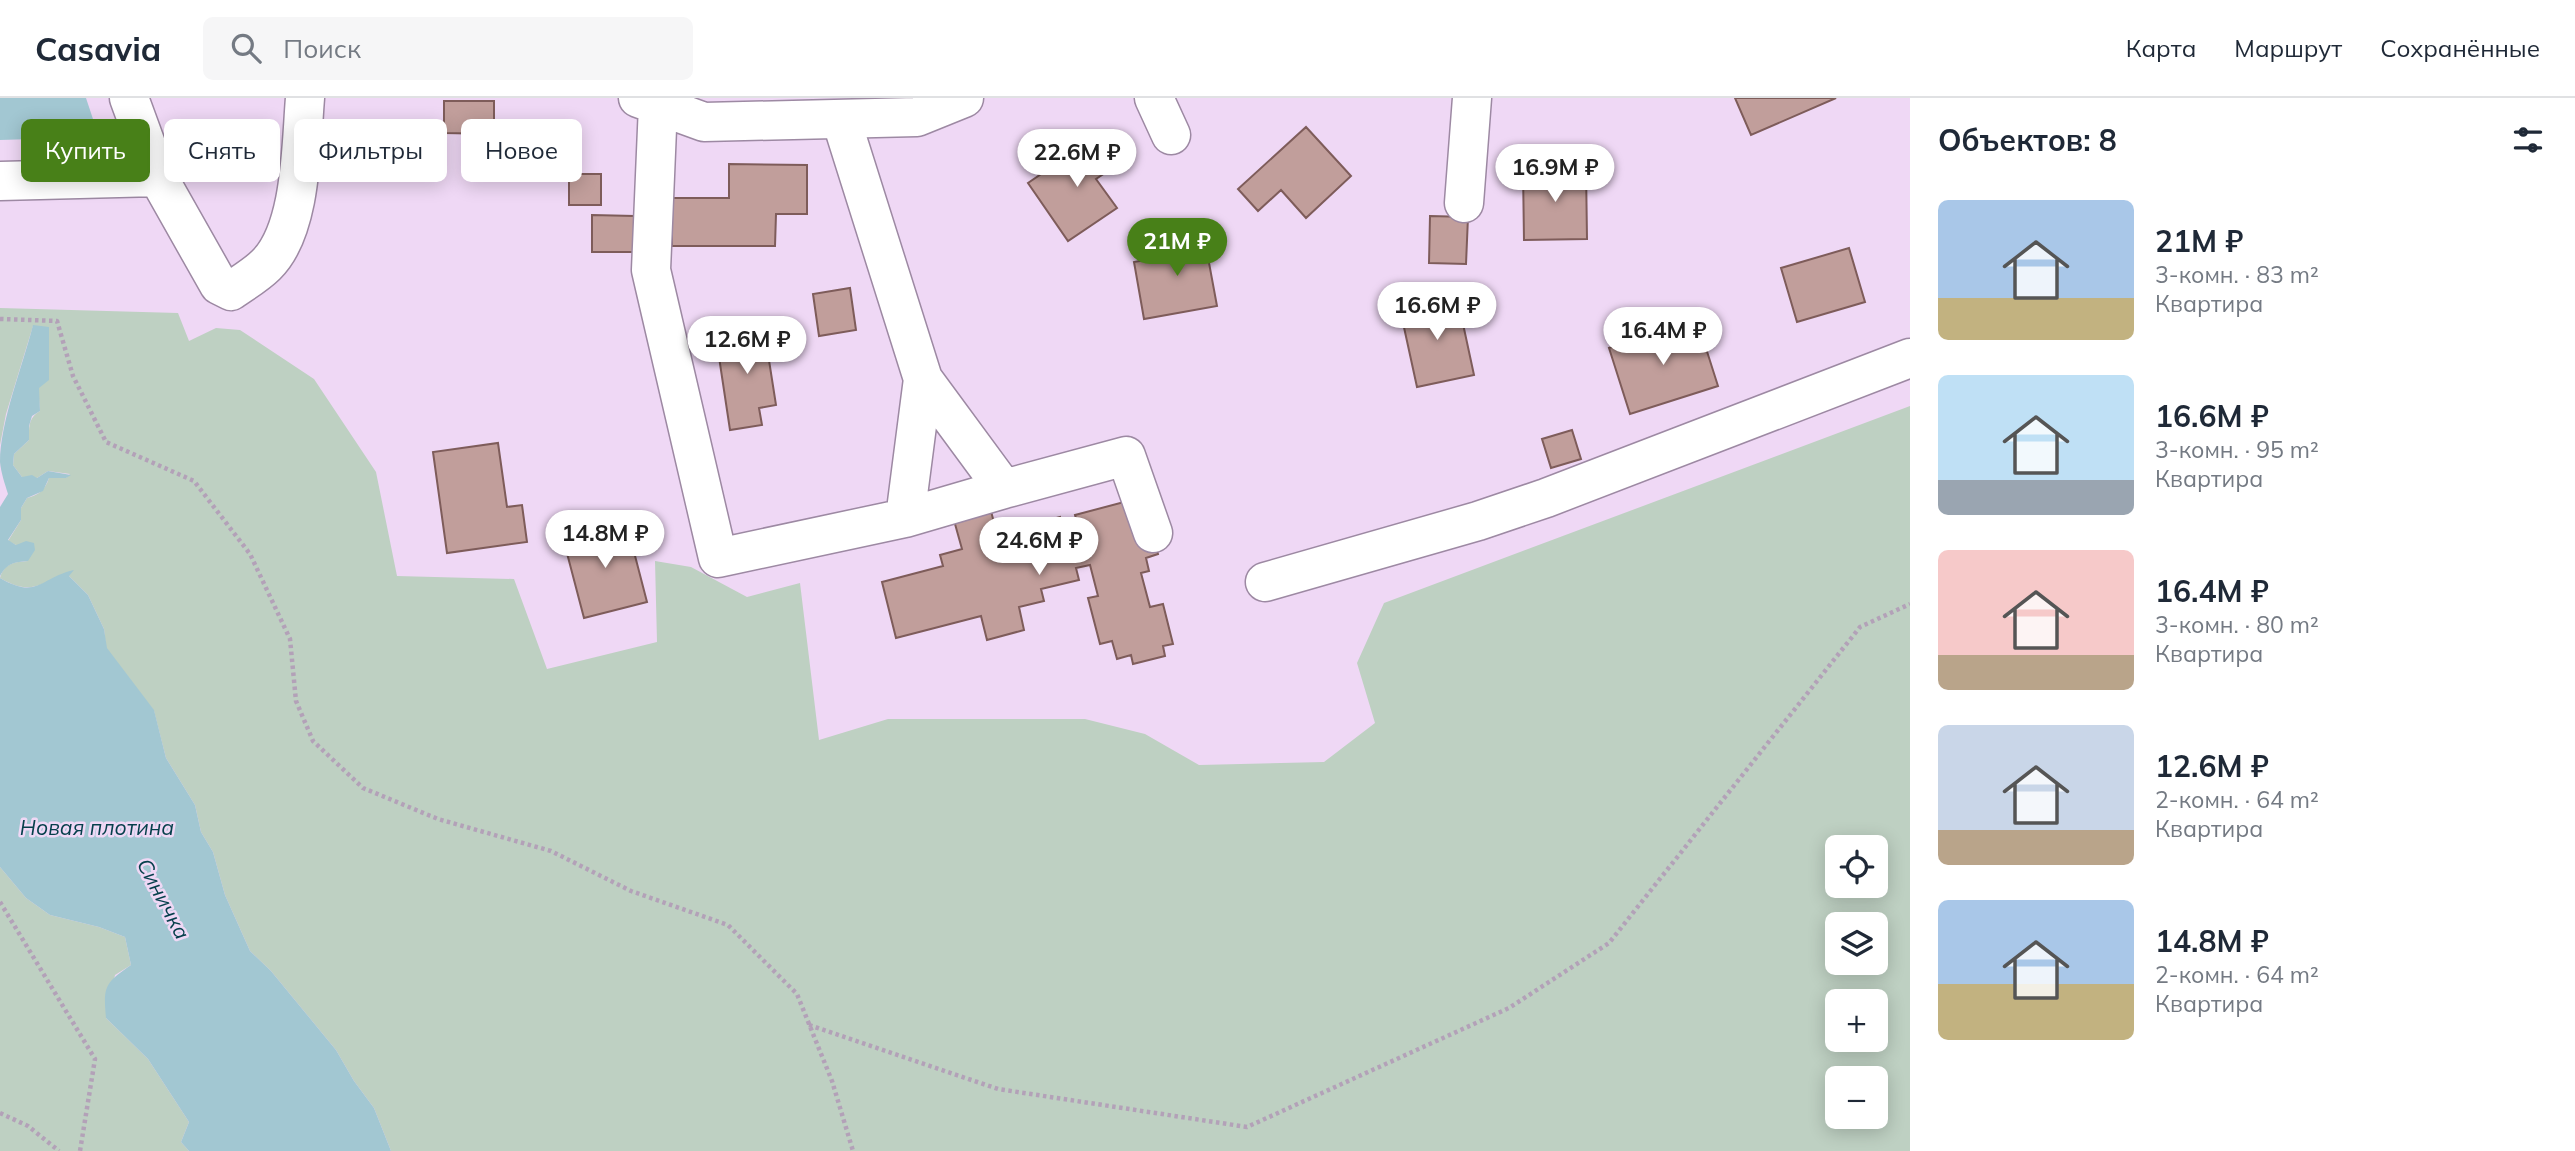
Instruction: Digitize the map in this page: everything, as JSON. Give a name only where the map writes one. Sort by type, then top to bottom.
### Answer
[{"type":"lane","points":[[129,98],[158,177],[219,285],[231,291],[267,264],[283,240],[297,195],[305,98]]},
{"type":"lane","points":[[964,98],[917,117],[704,122],[648,101],[651,270],[718,558],[905,518],[1126,456],[1153,533]]},
{"type":"lane","points":[[1154,98],[1171,135]]},
{"type":"lane","points":[[1464,202],[1472,98]]},
{"type":"lane","points":[[841,119],[923,379],[1004,489]]},
{"type":"lane","points":[[0,181],[158,177]]},
{"type":"lane","points":[[1265,582],[1478,521],[1546,498],[1910,358]]},
{"type":"lane","points":[[905,518],[923,379]]},
{"type":"path","points":[[0,319],[57,321],[73,376],[106,442],[194,481],[250,554],[290,639],[296,701],[313,741],[363,788],[438,819],[551,851],[631,891],[728,925],[797,994],[832,1081],[853,1151]]},
{"type":"path","points":[[809,1025],[998,1089],[1247,1127],[1508,1008],[1609,943],[1860,627],[1910,604]]},
{"type":"path","points":[[0,902],[95,1059],[80,1151]]},
{"type":"path","points":[[0,1113],[28,1126],[60,1151]]},
{"type":"shaded area","points":[[0,308],[178,313],[189,341],[216,328],[240,330],[314,379],[376,472],[397,576],[514,579],[547,669],[657,642],[655,561],[691,567],[747,597],[800,583],[819,740],[888,719],[1085,719],[1145,734],[1199,765],[1324,762],[1375,723],[1357,663],[1384,603],[1910,406],[1910,1151],[391,1151],[374,1108],[336,1050],[271,971],[250,951],[225,895],[213,852],[201,832],[195,805],[166,758],[154,711],[106,648],[104,629],[88,595],[69,576],[28,587],[20,587],[0,578],[7,566],[28,561],[16,545],[8,541],[21,520],[21,508],[27,498],[41,491],[49,478],[66,478],[70,474],[48,471],[37,478],[22,477],[13,465],[14,454],[29,440],[31,420],[40,411],[33,326],[6,414],[0,445]]},
{"type":"shaded area","points":[[0,867],[26,898],[50,915],[99,927],[125,937],[131,965],[115,975],[106,1018],[148,1059],[189,1122],[181,1142],[189,1151],[0,1151]]},
{"type":"water","points":[[0,98],[86,98],[93,119],[21,119],[21,139],[0,140]]},
{"type":"water","points":[[33,325],[49,327],[49,380],[39,388],[40,411],[32,416],[29,440],[14,454],[13,465],[22,477],[32,475],[37,478],[48,471],[71,475],[66,478],[49,478],[43,491],[27,498],[21,508],[21,520],[8,540],[16,545],[26,541],[34,543],[35,550],[28,561],[12,564],[0,576],[0,507],[8,494],[0,462],[1,446]]},
{"type":"water","name":"Новая плотина","points":[[74,570],[69,576],[88,595],[104,629],[107,648],[154,710],[166,758],[195,805],[201,832],[213,852],[225,895],[250,951],[271,971],[336,1050],[374,1108],[391,1151],[189,1151],[181,1142],[189,1122],[148,1059],[106,1018],[105,999],[108,986],[131,965],[125,937],[99,927],[50,915],[26,898],[0,867],[0,578],[23,587],[31,587]]},
{"type":"building","points":[[1735,98],[1836,98],[1751,135]]},
{"type":"building","points":[[444,101],[494,101],[494,119],[461,119],[461,133],[447,133],[447,119],[444,119]]},
{"type":"building","points":[[1306,127],[1351,176],[1306,218],[1281,190],[1258,211],[1238,189]]},
{"type":"building","points":[[1097,136],[1117,165],[1096,179],[1117,208],[1068,241],[1028,183]]},
{"type":"building","points":[[729,164],[807,165],[807,214],[776,214],[775,246],[672,246],[672,198],[729,198]]},
{"type":"building","points":[[1586,168],[1587,239],[1524,240],[1523,170]]},
{"type":"building","points":[[582,174],[601,174],[601,205],[569,205],[569,182],[582,182]]},
{"type":"building","points":[[592,215],[634,216],[634,252],[592,252]]},
{"type":"building","points":[[1430,216],[1468,217],[1466,264],[1429,263]]},
{"type":"building","points":[[1202,225],[1217,306],[1144,319],[1134,262],[1177,254],[1173,230]]},
{"type":"building","points":[[1849,248],[1865,302],[1797,322],[1781,268]]},
{"type":"building","points":[[850,288],[856,330],[819,336],[813,294]]},
{"type":"building","points":[[1457,296],[1474,375],[1417,387],[1400,309]]},
{"type":"building","points":[[1697,320],[1718,386],[1630,414],[1609,348]]},
{"type":"building","points":[[763,322],[776,405],[759,408],[762,425],[730,430],[719,357],[730,355],[725,328]]},
{"type":"building","points":[[1572,430],[1581,459],[1551,468],[1542,439]]},
{"type":"building","points":[[498,443],[507,507],[522,505],[527,542],[447,553],[433,452]]},
{"type":"building","points":[[987,496],[997,534],[1060,517],[1067,547],[1083,543],[1075,515],[1143,497],[1158,554],[1146,558],[1149,571],[1141,573],[1150,607],[1163,604],[1173,644],[1163,646],[1165,656],[1133,664],[1131,655],[1117,659],[1112,641],[1100,644],[1088,598],[1098,596],[1090,565],[1076,568],[1079,580],[1041,589],[1044,601],[1019,607],[1024,630],[987,640],[981,616],[896,638],[882,582],[943,566],[940,555],[962,549],[950,506]]},
{"type":"building","points":[[626,521],[647,602],[584,618],[563,538]]},
{"type":"water label","name":"Синичка","points":[[163,899]]}]
